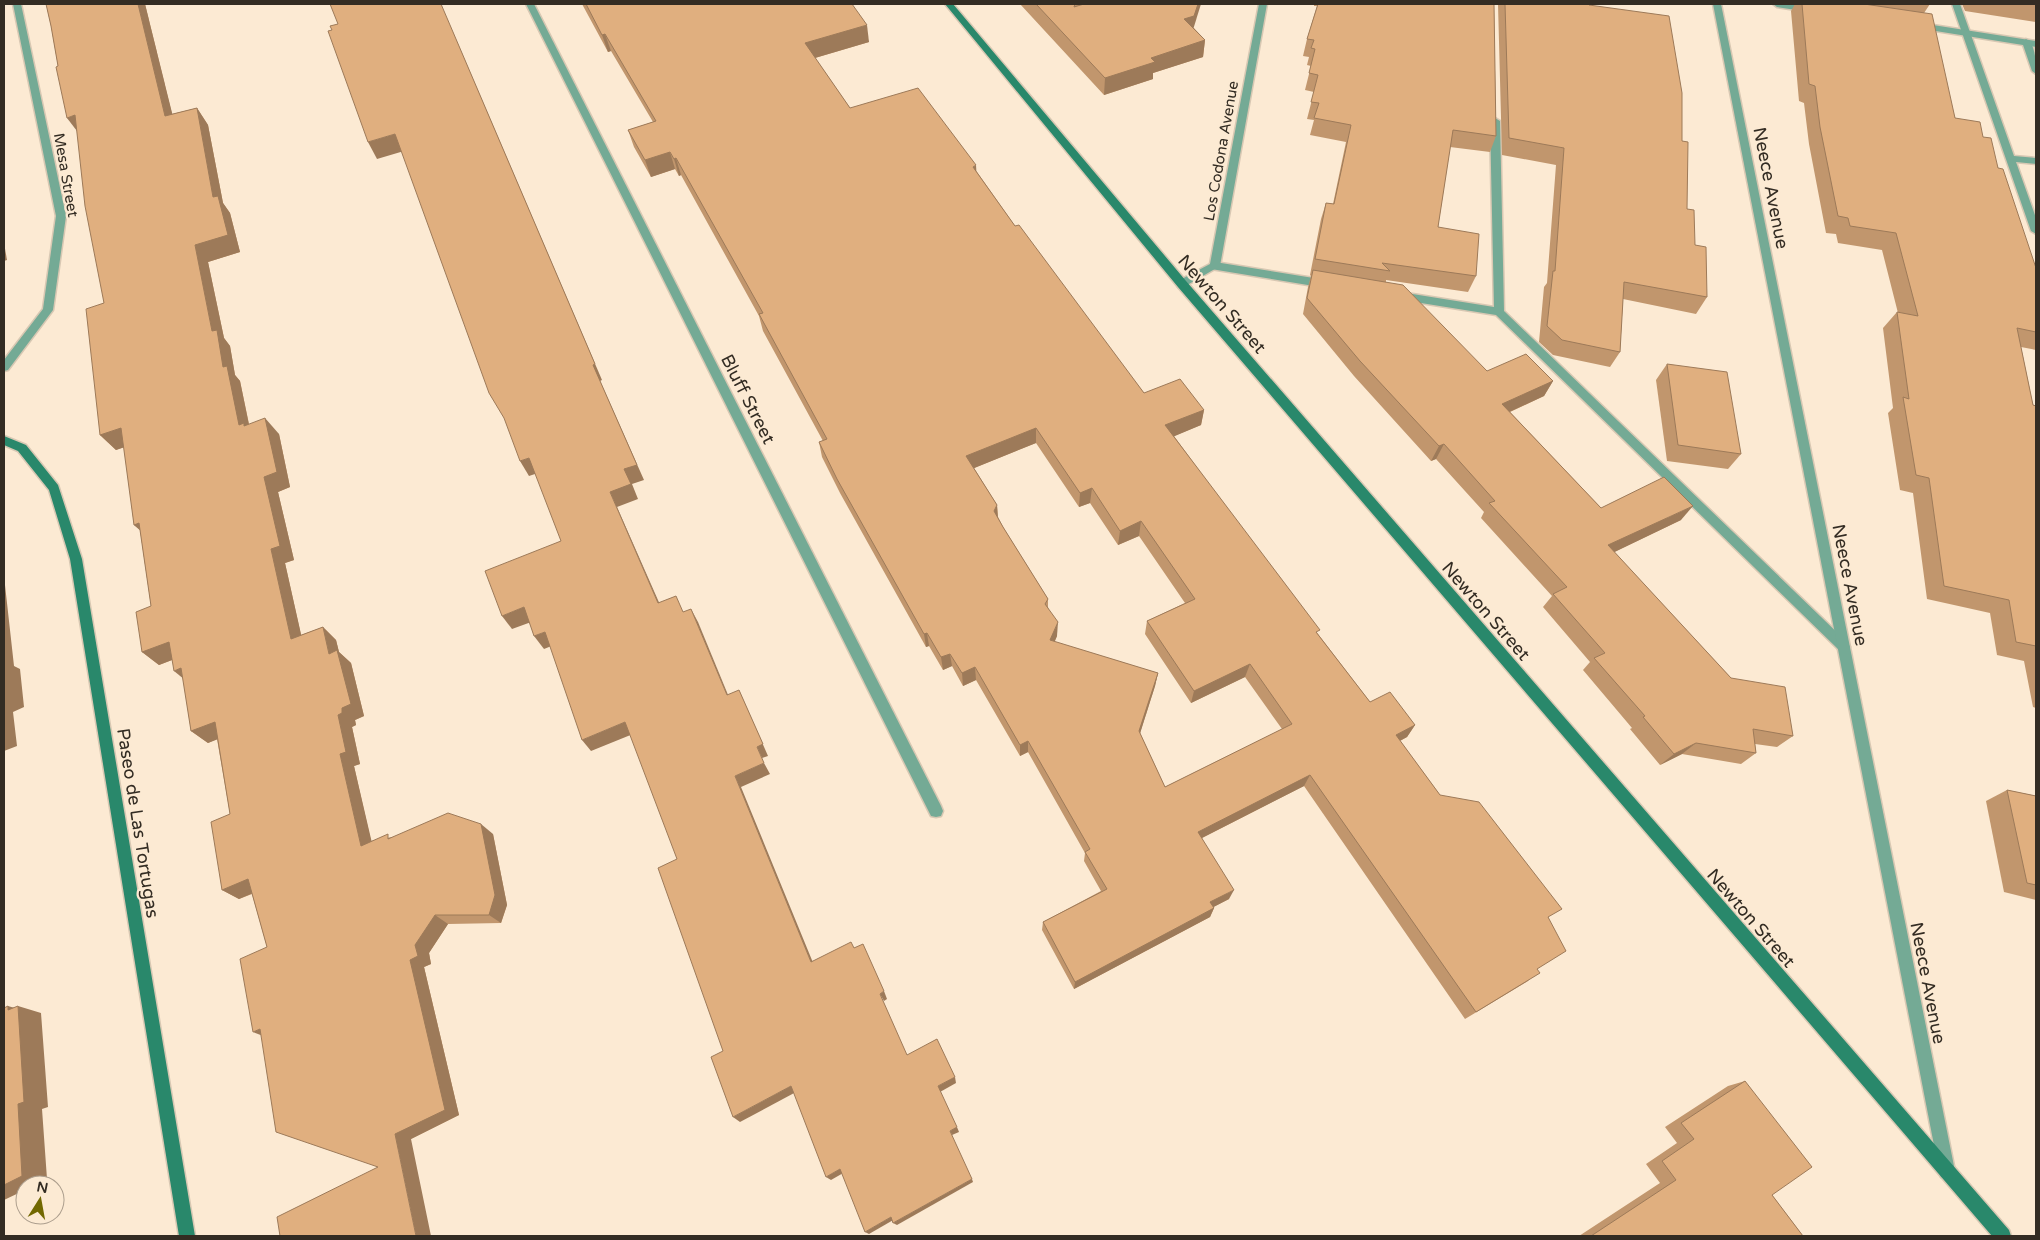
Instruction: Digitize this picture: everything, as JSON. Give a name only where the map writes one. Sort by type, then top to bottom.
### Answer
[{"type":"street","name":"Mesa Street","points":[[4,367],[48,310],[61,216],[17,4]]},
{"type":"street","name":"Bluff Street","points":[[530,4],[936,811]]},
{"type":"street","name":"Newton Street","points":[[949,4],[1182,284],[2003,1236]]},
{"type":"street","name":"Los Codona Avenue","points":[[1215,266],[1263,4]]},
{"type":"street","name":"Neece Avenue","points":[[1717,4],[1948,1174]]},
{"type":"street","points":[[1777,4],[1815,10]]},
{"type":"street","points":[[1956,4],[2036,232]]},
{"type":"street","points":[[1911,25],[2036,44]]},
{"type":"street","points":[[2026,42],[2036,71]]},
{"type":"street","points":[[1495,113],[1499,312]]},
{"type":"street","points":[[2009,158],[2036,161]]},
{"type":"street","points":[[1182,284],[1215,266],[1342,287]]},
{"type":"street","points":[[1391,295],[1499,312],[1844,647]]},
{"type":"street","name":"Paseo de Las Tortugas","points":[[4,440],[22,448],[54,488],[76,560],[187,1236]]},
{"type":"building","points":[[46,4],[138,4],[165,116],[197,108],[213,197],[218,196],[228,235],[195,245],[212,331],[217,330],[223,367],[227,366],[239,425],[244,423],[244,426],[265,418],[277,472],[264,477],[280,546],[271,549],[291,639],[323,627],[329,654],[337,650],[351,704],[342,708],[342,713],[338,715],[346,752],[340,754],[361,846],[388,834],[388,839],[448,813],[481,824],[495,895],[489,915],[435,915],[415,945],[418,956],[410,960],[445,1110],[395,1134],[416,1236],[280,1236],[277,1217],[378,1167],[276,1132],[260,1029],[253,1032],[240,959],[267,947],[248,879],[222,890],[211,822],[230,814],[215,722],[191,731],[181,668],[174,671],[169,642],[142,652],[136,612],[151,606],[139,523],[134,525],[121,428],[100,435],[86,309],[104,303],[85,206],[75,115],[67,118],[56,67],[58,66]]},
{"type":"building","points":[[330,4],[441,4],[637,465],[624,469],[631,484],[610,492],[658,603],[676,596],[683,612],[691,609],[727,695],[739,690],[763,744],[757,747],[764,763],[735,776],[811,962],[851,942],[854,948],[863,944],[884,991],[880,994],[907,1055],[937,1039],[955,1077],[938,1086],[957,1127],[950,1131],[972,1179],[893,1223],[891,1217],[865,1232],[840,1169],[826,1177],[791,1086],[733,1117],[711,1057],[723,1051],[658,868],[677,859],[625,722],[582,740],[545,632],[534,636],[524,607],[502,616],[485,571],[561,541],[529,458],[520,461],[504,418],[489,393],[395,134],[368,142],[328,31],[332,30],[330,26],[338,24]]},
{"type":"building","points":[[586,4],[852,4],[867,25],[805,43],[850,108],[918,88],[976,165],[973,167],[1015,226],[1019,225],[1144,393],[1180,379],[1204,410],[1165,425],[1320,630],[1316,632],[1370,702],[1390,692],[1415,725],[1396,735],[1440,795],[1479,802],[1562,909],[1548,917],[1566,951],[1537,969],[1540,973],[1476,1012],[1310,775],[1198,832],[1234,890],[1210,902],[1214,908],[1075,982],[1043,922],[1107,889],[1085,852],[1090,849],[1028,741],[1020,745],[975,667],[962,673],[950,654],[941,657],[927,633],[924,634],[837,479],[819,442],[827,439],[759,314],[763,313],[676,158],[674,159],[670,152],[645,160],[628,130],[656,121],[605,34],[602,35]],"holes":[[[1036,428],[1080,493],[1092,488],[1120,531],[1141,521],[1195,599],[1147,621],[1194,691],[1250,664],[1292,724],[1165,787],[1139,731],[1158,673],[1050,640],[1058,622],[1045,604],[1048,599],[1003,527],[994,511],[997,505],[966,456]]]},
{"type":"building","points":[[1036,4],[1075,4],[1074,7],[1084,4],[1198,4],[1194,16],[1184,19],[1205,40],[1151,58],[1155,62],[1105,78]]},
{"type":"building","points":[[1318,4],[1494,4],[1496,136],[1453,130],[1438,227],[1479,234],[1476,276],[1382,263],[1390,271],[1315,259],[1326,203],[1334,204],[1351,125],[1314,118],[1319,103],[1311,102],[1318,75],[1309,73],[1315,49],[1311,48],[1314,40],[1307,39]]},
{"type":"building","points":[[1505,4],[1589,4],[1669,16],[1682,93],[1682,141],[1688,142],[1687,209],[1694,210],[1695,245],[1706,247],[1707,297],[1624,282],[1620,352],[1562,340],[1547,326],[1553,271],[1555,271],[1564,148],[1509,138]]},
{"type":"building","points":[[1802,4],[1864,4],[1932,14],[1955,118],[1980,122],[1983,137],[1991,138],[1998,168],[2003,169],[2036,268],[2036,332],[2017,328],[2033,405],[2036,406],[2036,646],[2016,642],[2009,600],[1944,586],[1929,478],[1916,475],[1903,397],[1909,399],[1897,312],[1918,316],[1896,233],[1850,226],[1848,218],[1838,216],[1820,127],[1815,86],[1809,84]]},
{"type":"building","points":[[1313,270],[1403,285],[1487,371],[1526,354],[1553,381],[1502,404],[1601,508],[1664,477],[1693,506],[1608,545],[1731,678],[1785,687],[1793,736],[1753,729],[1756,753],[1696,743],[1674,754],[1643,717],[1645,716],[1594,658],[1605,653],[1553,594],[1567,587],[1489,503],[1495,501],[1444,444],[1439,446],[1360,361],[1307,298]]},
{"type":"building","points":[[1667,364],[1727,372],[1741,454],[1678,445]]},
{"type":"building","points":[[2007,790],[2036,796],[2036,885],[2027,883]]},
{"type":"building","points":[[8,1006],[8,1010],[18,1006],[24,1102],[18,1104],[22,1175],[15,1175],[15,1180],[4,1185],[4,1008]]},
{"type":"building","points":[[1745,1081],[1812,1167],[1772,1195],[1803,1236],[1591,1236],[1676,1180],[1662,1161],[1694,1139],[1681,1123]]}]
